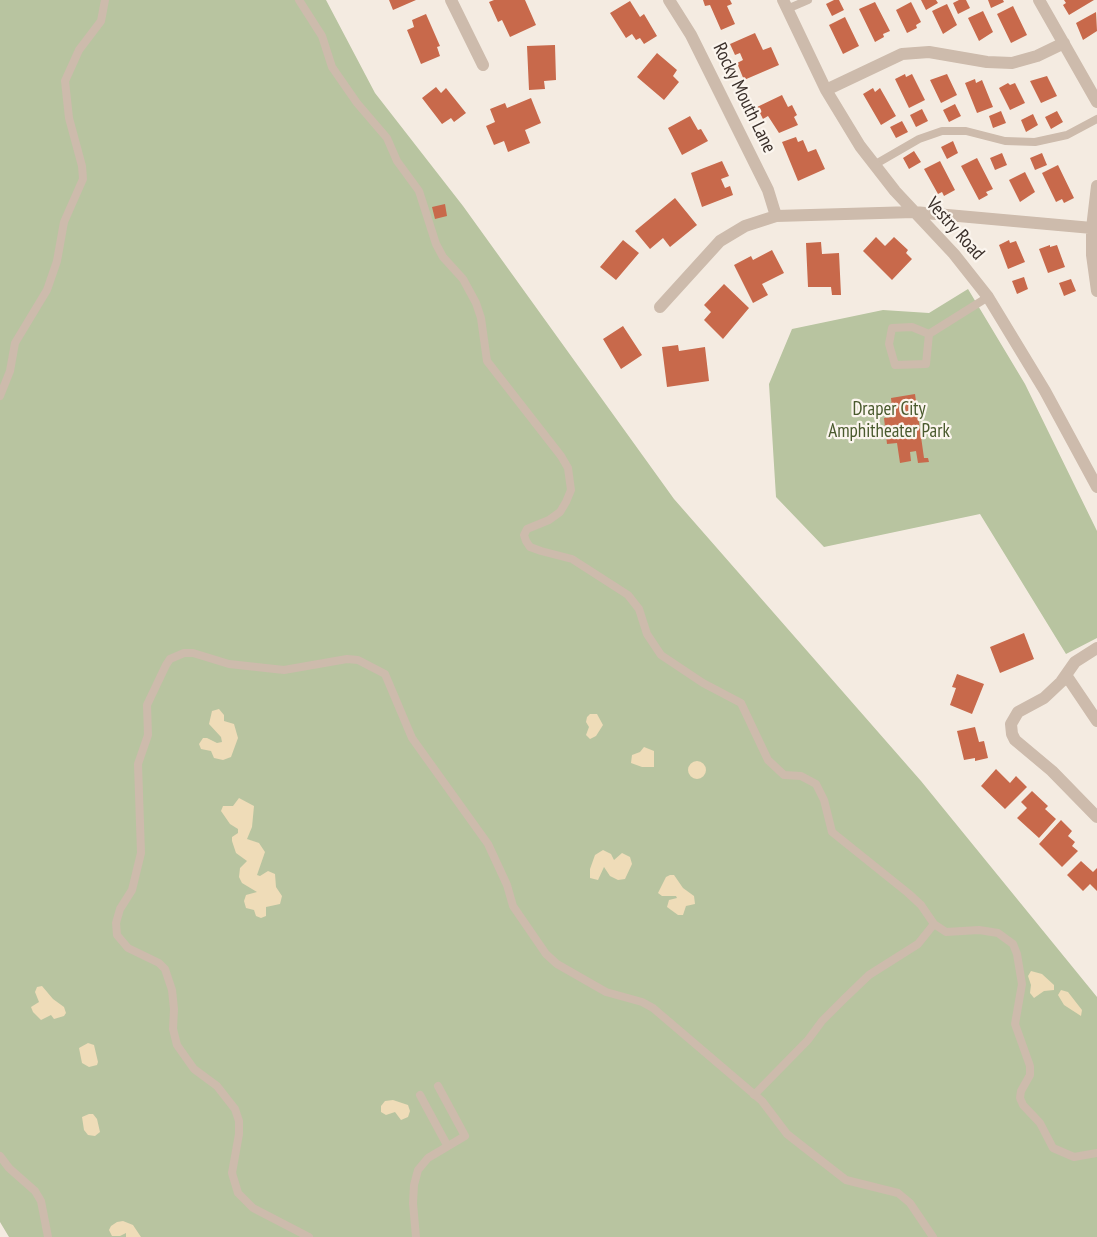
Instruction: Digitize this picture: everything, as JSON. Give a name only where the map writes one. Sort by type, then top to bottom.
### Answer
[{"type":"street","points":[[451,0],[483,65]]},
{"type":"street","name":"Rocky Mouth Lane","points":[[670,0],[691,34],[768,190],[776,216]]},
{"type":"street","points":[[1039,0],[1097,102]]},
{"type":"street","name":"Vestry Road","points":[[785,5],[826,90],[860,146],[914,212],[954,254],[988,297],[1045,391],[1097,487]]},
{"type":"street","points":[[826,90],[902,54],[929,52],[987,62],[1012,63],[1036,56],[1064,44]]},
{"type":"street","points":[[1097,186],[1092,228],[1092,255],[1097,291]]},
{"type":"street","points":[[660,306],[720,241],[745,226],[776,216],[914,212],[1092,228]]},
{"type":"street","points":[[1097,648],[1075,662],[1066,675],[1044,698],[1014,715],[1011,724],[1015,740],[1052,770],[1097,818]]},
{"type":"street","points":[[1066,675],[1097,721]]},
{"type":"lane","points":[[0,396],[10,371],[15,342],[47,290],[57,261],[64,222],[83,179],[82,166],[70,118],[65,82],[79,50],[101,21],[106,0]]},
{"type":"lane","points":[[299,0],[320,31],[332,67],[357,103],[387,138],[402,168],[420,191],[436,244],[443,257],[463,279],[476,303],[481,318],[487,361],[561,456],[568,468],[571,490],[566,502],[560,512],[549,520],[527,529],[524,535],[530,547],[572,559],[628,595],[639,609],[647,634],[661,654],[703,683],[741,703],[768,760],[784,775],[801,776],[816,784],[824,800],[832,832],[908,893],[921,905],[934,924],[946,932],[979,930],[998,933],[1013,944],[1017,954],[1022,984],[1016,1024],[1030,1066],[1030,1075],[1021,1091],[1020,1098],[1028,1112],[1040,1123],[1053,1148],[1074,1157],[1097,1154]]},
{"type":"lane","points":[[785,5],[808,0]]},
{"type":"lane","points":[[874,165],[919,139],[942,131],[966,131],[1005,141],[1035,142],[1067,135],[1097,119]]},
{"type":"lane","points":[[929,334],[988,297]]},
{"type":"lane","points":[[912,327],[929,334],[926,364],[895,365],[889,344],[892,328],[912,327]]},
{"type":"lane","points":[[309,1237],[253,1208],[238,1193],[232,1173],[239,1134],[239,1121],[235,1109],[217,1086],[194,1069],[177,1045],[173,1029],[174,1009],[172,990],[165,969],[155,961],[128,948],[117,935],[116,923],[120,910],[132,890],[141,853],[138,764],[148,735],[147,705],[170,659],[184,653],[194,653],[229,664],[284,670],[347,659],[358,660],[385,674],[412,738],[488,844],[507,885],[513,906],[546,954],[557,964],[606,992],[642,1002],[653,1008],[754,1095],[773,1113],[787,1134],[846,1180],[898,1193],[910,1203],[933,1237]]},
{"type":"lane","points":[[754,1095],[808,1040],[822,1021],[869,975],[918,944],[934,924]]},
{"type":"lane","points":[[416,1237],[413,1203],[414,1185],[418,1170],[428,1158],[465,1136],[438,1086]]},
{"type":"lane","points":[[420,1096],[447,1145]]},
{"type":"lane","points":[[0,1156],[8,1168],[35,1191],[41,1201],[48,1237]]},
{"type":"green space","points":[[0,0],[326,0],[375,93],[463,206],[674,499],[921,781],[1097,997],[1097,1237],[9,1237],[0,1222]]},
{"type":"green space","name":"Draper City Amphitheater Park","points":[[968,289],[1025,384],[1097,531],[1097,638],[1066,654],[980,514],[824,547],[776,497],[769,384],[792,329],[883,310],[929,313]]},
{"type":"sand","points":[[219,709],[224,715],[224,721],[234,724],[238,738],[231,757],[223,760],[214,758],[211,751],[201,749],[199,744],[203,738],[217,743],[222,742],[221,737],[209,724],[212,711]]},
{"type":"sand","points":[[590,714],[597,714],[603,725],[596,736],[590,739],[586,735],[589,727],[586,722]]},
{"type":"sand","points":[[644,747],[654,751],[654,767],[642,767],[631,763],[632,755],[640,752]]},
{"type":"sand","points":[[697,761],[703,764],[706,770],[703,776],[697,779],[691,776],[688,770],[691,764]]},
{"type":"sand","points":[[239,798],[254,806],[252,827],[247,839],[259,843],[265,852],[257,875],[260,876],[268,871],[275,874],[276,887],[282,896],[280,904],[266,907],[266,916],[261,918],[256,916],[254,910],[246,908],[244,901],[246,895],[257,892],[242,883],[239,877],[240,868],[247,861],[236,853],[232,841],[232,837],[238,833],[238,829],[230,824],[221,811],[223,806],[233,806]]},
{"type":"sand","points":[[603,850],[611,854],[614,860],[622,853],[630,857],[632,864],[625,879],[618,880],[610,876],[604,867],[598,880],[590,878],[590,869],[595,855]]},
{"type":"sand","points":[[674,875],[683,888],[694,896],[695,904],[686,906],[683,915],[678,915],[667,907],[669,900],[677,898],[676,896],[662,896],[658,893],[666,877]]},
{"type":"sand","points":[[1031,971],[1042,974],[1054,985],[1054,990],[1044,991],[1034,998],[1030,993],[1031,985],[1028,976]]},
{"type":"sand","points":[[42,986],[53,999],[64,1007],[66,1013],[64,1016],[54,1019],[51,1015],[41,1020],[33,1012],[31,1007],[39,1002],[35,992],[37,987]]},
{"type":"sand","points":[[1061,990],[1068,992],[1082,1010],[1081,1016],[1064,1005],[1058,995]]},
{"type":"sand","points":[[88,1043],[94,1045],[98,1062],[97,1065],[89,1067],[82,1063],[79,1048]]},
{"type":"sand","points":[[393,1100],[408,1105],[410,1111],[408,1117],[401,1120],[395,1112],[386,1115],[381,1112],[381,1106],[385,1101]]},
{"type":"sand","points":[[93,1114],[97,1119],[100,1132],[95,1136],[88,1135],[84,1130],[82,1117]]},
{"type":"sand","points":[[123,1221],[133,1225],[141,1237],[126,1237],[126,1233],[120,1236],[112,1236],[109,1230],[111,1226]]},
{"type":"building","points":[[389,0],[416,0],[393,10]]},
{"type":"building","points":[[494,0],[525,0],[536,25],[510,37],[502,20],[498,22],[489,2]]},
{"type":"building","points":[[703,0],[730,0],[732,4],[727,6],[735,24],[721,30],[710,5],[705,6]]},
{"type":"building","points":[[839,0],[844,10],[832,16],[826,4]]},
{"type":"building","points":[[921,0],[936,0],[938,3],[926,10]]},
{"type":"building","points":[[959,0],[966,0],[970,8],[958,14],[953,3]]},
{"type":"building","points":[[988,0],[1003,0],[1004,2],[991,8]]},
{"type":"building","points":[[1064,0],[1094,0],[1069,15],[1063,5],[1066,3]]},
{"type":"building","points":[[630,1],[640,17],[644,14],[657,36],[644,44],[640,38],[636,40],[632,34],[626,38],[610,13]]},
{"type":"building","points":[[875,2],[890,31],[883,34],[884,37],[875,42],[859,9]]},
{"type":"building","points":[[911,2],[921,22],[916,25],[917,28],[907,33],[896,10]]},
{"type":"building","points":[[947,4],[957,25],[943,34],[932,11]]},
{"type":"building","points":[[1013,6],[1027,35],[1011,43],[997,14]]},
{"type":"building","points":[[983,11],[993,32],[979,41],[968,18]]},
{"type":"building","points":[[1096,12],[1097,31],[1083,40],[1076,23]]},
{"type":"building","points":[[426,14],[440,46],[437,47],[440,56],[421,64],[407,30],[414,27],[412,20]]},
{"type":"building","points":[[845,17],[859,46],[843,54],[829,25]]},
{"type":"building","points":[[755,33],[763,50],[771,47],[779,65],[744,80],[737,63],[743,60],[740,53],[735,55],[730,44]]},
{"type":"building","points":[[555,45],[556,80],[544,81],[545,89],[529,90],[527,46]]},
{"type":"building","points":[[657,53],[677,70],[673,76],[679,82],[664,100],[637,77]]},
{"type":"building","points":[[905,74],[906,77],[912,74],[925,100],[909,108],[895,79]]},
{"type":"building","points":[[947,74],[957,95],[941,103],[930,80]]},
{"type":"building","points":[[1047,76],[1057,96],[1041,103],[1030,81]]},
{"type":"building","points":[[975,79],[976,83],[982,80],[993,107],[977,113],[965,83]]},
{"type":"building","points":[[1008,83],[1010,85],[1015,83],[1025,103],[1010,110],[999,88]]},
{"type":"building","points":[[436,87],[441,93],[446,88],[466,113],[454,122],[451,118],[442,124],[422,98]]},
{"type":"building","points":[[873,88],[875,92],[880,88],[896,116],[881,125],[863,94]]},
{"type":"building","points":[[782,95],[788,107],[792,105],[797,115],[794,117],[798,125],[779,133],[768,116],[763,119],[757,107]]},
{"type":"building","points":[[531,98],[541,123],[525,130],[530,143],[508,152],[504,141],[494,145],[486,126],[495,122],[490,109],[505,103],[507,108]]},
{"type":"building","points":[[955,104],[961,116],[949,122],[943,110]]},
{"type":"building","points":[[922,109],[928,121],[916,127],[910,115]]},
{"type":"building","points":[[1001,111],[1006,123],[993,128],[989,116]]},
{"type":"building","points":[[1057,111],[1063,122],[1051,129],[1045,117]]},
{"type":"building","points":[[1033,114],[1038,125],[1026,132],[1021,120]]},
{"type":"building","points":[[690,116],[698,130],[701,129],[708,141],[682,155],[668,128]]},
{"type":"building","points":[[902,121],[908,132],[896,138],[890,127]]},
{"type":"building","points":[[796,137],[798,142],[803,140],[808,152],[816,149],[825,169],[798,181],[782,142]]},
{"type":"building","points":[[953,141],[958,153],[947,159],[941,147]]},
{"type":"building","points":[[914,151],[921,162],[909,169],[903,158]]},
{"type":"building","points":[[1002,153],[1007,165],[995,170],[990,158]]},
{"type":"building","points":[[1042,153],[1047,165],[1035,170],[1030,158]]},
{"type":"building","points":[[977,158],[993,189],[986,192],[988,195],[979,200],[961,166]]},
{"type":"building","points":[[722,161],[729,176],[721,179],[725,188],[730,186],[733,195],[702,207],[691,173]]},
{"type":"building","points":[[940,161],[955,190],[944,196],[942,192],[938,194],[924,169]]},
{"type":"building","points":[[1058,165],[1074,198],[1064,203],[1062,199],[1056,202],[1042,173]]},
{"type":"building","points":[[1025,172],[1035,192],[1020,202],[1009,180]]},
{"type":"building","points":[[675,198],[697,225],[670,247],[663,238],[650,249],[635,231]]},
{"type":"building","points":[[445,204],[447,216],[435,219],[432,207]]},
{"type":"building","points":[[876,237],[885,246],[894,237],[908,250],[906,253],[912,259],[892,280],[863,251]]},
{"type":"building","points":[[623,240],[639,253],[616,280],[600,267]]},
{"type":"building","points":[[1009,240],[1010,243],[1016,241],[1025,262],[1008,269],[999,245]]},
{"type":"building","points":[[821,242],[822,254],[839,253],[841,295],[832,295],[831,287],[808,287],[806,243]]},
{"type":"building","points":[[1050,245],[1050,247],[1057,245],[1065,267],[1048,273],[1039,249]]},
{"type":"building","points":[[772,250],[784,273],[762,284],[768,295],[753,303],[734,265],[751,256],[753,260]]},
{"type":"building","points":[[1024,277],[1028,289],[1017,294],[1012,281]]},
{"type":"building","points":[[1071,279],[1076,291],[1064,296],[1059,283]]},
{"type":"building","points":[[724,284],[749,308],[723,339],[704,320],[711,312],[704,305]]},
{"type":"building","points":[[623,326],[642,355],[621,369],[603,339]]},
{"type":"building","points":[[678,345],[679,351],[705,347],[709,381],[667,387],[662,347]]},
{"type":"building","points":[[915,394],[924,458],[928,458],[929,462],[918,463],[916,451],[910,452],[911,461],[900,463],[897,443],[887,444],[884,418],[893,417],[891,398]]},
{"type":"building","points":[[1024,633],[1034,659],[1000,673],[990,647]]},
{"type":"building","points":[[957,674],[984,684],[972,714],[950,705],[956,688],[952,687]]},
{"type":"building","points":[[975,727],[979,742],[984,741],[988,758],[975,761],[975,758],[964,760],[957,731]]},
{"type":"building","points":[[996,769],[1010,783],[1016,776],[1027,787],[1005,809],[981,786]]},
{"type":"building","points":[[1032,791],[1048,806],[1045,809],[1056,819],[1039,838],[1017,818],[1027,808],[1021,802]]},
{"type":"building","points":[[1061,820],[1072,831],[1068,836],[1075,842],[1072,846],[1078,851],[1062,867],[1039,844]]},
{"type":"building","points":[[1081,861],[1093,872],[1097,868],[1097,891],[1090,884],[1083,891],[1067,875]]}]
